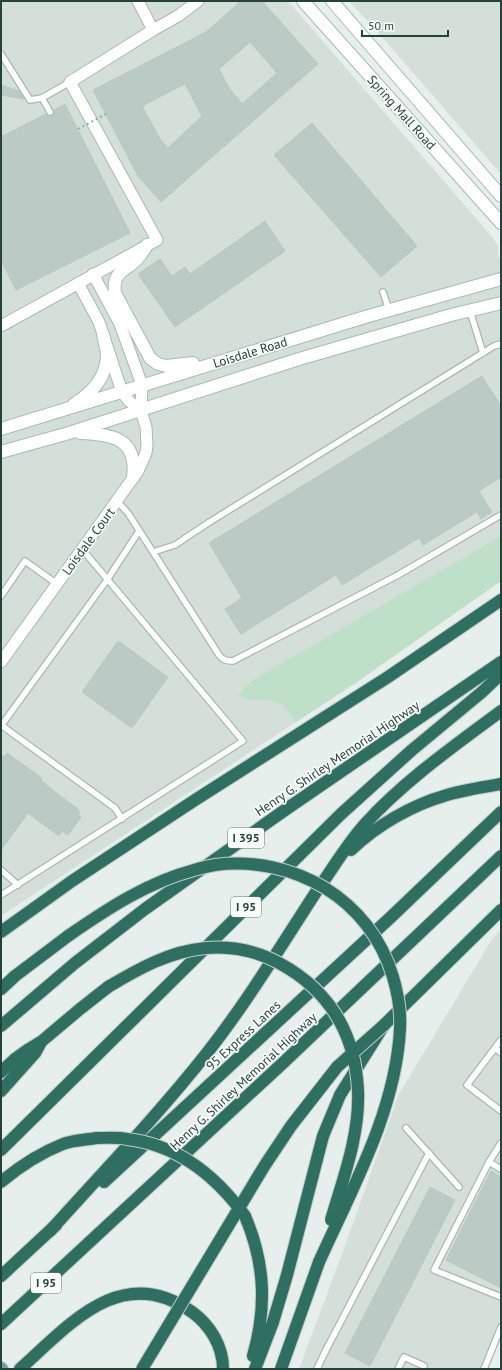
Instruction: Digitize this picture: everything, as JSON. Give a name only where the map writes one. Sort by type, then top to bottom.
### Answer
[{"type":"highway","points":[[1,932],[72,881],[195,800],[388,677],[501,600]]},
{"type":"highway","name":"Henry G. Shirley Memorial Highway","points":[[1,1026],[74,963],[145,909],[285,810],[501,662]]},
{"type":"highway","name":"I 95","points":[[1,1150],[341,814],[412,750],[482,692],[501,674]]},
{"type":"highway","points":[[50,1231],[153,1117],[207,1054],[251,992],[333,868],[364,825],[426,768],[501,711]]},
{"type":"highway","points":[[333,868],[355,846],[395,818],[432,800],[463,791],[501,784]]},
{"type":"highway","name":"95 Express Lanes","points":[[1,1276],[293,1008],[501,812]]},
{"type":"highway","name":"Henry G. Shirley Memorial Highway","points":[[1,1324],[284,1062],[501,856]]},
{"type":"highway","points":[[1,989],[15,976],[68,936],[95,917],[124,900],[170,877],[213,865],[237,863],[259,864],[281,868],[298,873],[317,882],[347,904],[369,928],[389,964],[395,984],[400,1014],[400,1028],[398,1050],[385,1107],[369,1151],[319,1262]]},
{"type":"highway","points":[[142,1369],[265,1165],[291,1126],[338,1067],[362,1043],[384,1025],[501,910]]},
{"type":"highway","points":[[1,1072],[29,1048],[42,1041],[108,987],[134,971],[173,955],[206,948],[224,948],[258,954],[291,970],[320,992],[342,1025],[349,1043],[356,1076],[358,1101],[353,1140],[347,1166],[319,1262],[281,1369]]},
{"type":"highway","points":[[255,1369],[287,1275],[323,1136],[340,1095],[384,1025]]},
{"type":"highway","points":[[1,1091],[35,1054],[42,1041]]},
{"type":"highway","points":[[1,1182],[29,1161],[63,1144],[97,1138],[128,1139],[150,1143],[188,1160],[204,1171],[219,1184],[245,1216],[254,1237],[258,1252],[262,1288],[262,1306],[259,1330],[249,1369]]},
{"type":"highway","points":[[20,1369],[68,1326],[92,1308],[107,1300],[122,1295],[140,1294],[156,1295],[172,1299],[198,1316],[215,1338],[221,1352],[224,1369]]},
{"type":"main road","name":"Spring Mall Road","points":[[303,1],[501,223]]},
{"type":"main road","name":"Spring Mall Road","points":[[332,1],[501,196]]},
{"type":"main road","points":[[147,245],[138,259],[116,276],[114,285],[115,293],[150,358],[158,364],[166,366],[232,357]]},
{"type":"main road","points":[[496,281],[501,270]]},
{"type":"main road","name":"Loisdale Road","points":[[1,429],[389,310],[496,281]]},
{"type":"main road","name":"Loisdale Road","points":[[1,452],[141,411],[298,359],[501,302]]},
{"type":"main road","points":[[63,411],[88,394],[97,385],[102,377],[107,355],[103,334]]},
{"type":"main road","points":[[69,433],[99,434],[118,439],[130,452],[134,469],[133,478]]},
{"type":"street","points":[[138,1],[153,30]]},
{"type":"street","points":[[1,326],[157,240],[70,82],[178,16],[198,1]]},
{"type":"street","points":[[93,274],[120,324],[142,385],[141,411]]},
{"type":"street","points":[[78,283],[99,322],[122,392],[129,401],[141,411]]},
{"type":"street","name":"Loisdale Court","points":[[1,662],[117,501],[141,465],[148,445],[146,427],[141,411]]},
{"type":"lane","points":[[1,54],[30,100],[42,98],[70,82]]},
{"type":"lane","points":[[42,98],[50,112]]},
{"type":"lane","points":[[383,292],[389,310]]},
{"type":"lane","points":[[470,311],[483,353]]},
{"type":"lane","points":[[153,552],[175,545],[214,519],[494,346],[501,344]]},
{"type":"lane","points":[[117,501],[128,513],[219,656],[225,660],[232,661],[398,575],[501,516]]},
{"type":"lane","points":[[122,820],[115,808],[1,726],[107,580],[139,531]]},
{"type":"lane","points":[[1,895],[122,820],[243,741],[82,549]]},
{"type":"lane","points":[[1,596],[25,561],[57,584]]},
{"type":"lane","points":[[1,870],[18,885]]},
{"type":"lane","points":[[501,1040],[467,1085],[501,1111]]},
{"type":"lane","points":[[495,1048],[501,1053]]},
{"type":"lane","points":[[406,1128],[458,1187]]},
{"type":"lane","points":[[501,1143],[489,1162],[434,1270],[501,1297]]},
{"type":"lane","points":[[317,1369],[429,1153]]},
{"type":"lane","points":[[489,1162],[501,1169]]},
{"type":"lane","points":[[484,1369],[501,1327]]},
{"type":"lane","points":[[398,1369],[404,1357],[424,1366]]},
{"type":"path","points":[[78,129],[106,114]]},
{"type":"shaded area","points":[[1,1],[288,1],[493,238],[498,246],[498,255],[501,261],[501,552],[360,680],[1,916]]},
{"type":"shaded area","points":[[349,1],[501,1],[501,174],[376,30]]},
{"type":"shaded area","points":[[501,930],[501,1332],[485,1369],[299,1369],[399,1094],[492,939]]},
{"type":"green space","points":[[501,536],[501,581],[360,680],[296,722],[283,705],[269,700],[246,699],[238,694],[253,680]]},
{"type":"building","points":[[241,1],[262,1],[318,64],[161,202],[138,176],[93,90],[206,32]],"holes":[[[250,42],[277,73],[242,104],[229,88],[219,69]],[[185,84],[202,116],[168,148],[160,139],[142,106]]]},
{"type":"building","points":[[1,85],[19,91],[24,99],[1,95]]},
{"type":"building","points":[[65,104],[130,233],[16,290],[1,260],[1,137],[46,114],[48,116],[52,116],[54,114],[54,110]]},
{"type":"building","points":[[312,123],[417,246],[381,277],[274,155]]},
{"type":"building","points":[[265,221],[285,251],[175,327],[138,274],[160,259],[172,276],[185,267],[190,274]]},
{"type":"building","points":[[482,376],[501,406],[501,477],[479,491],[492,512],[481,519],[477,512],[423,545],[419,538],[342,585],[336,575],[241,634],[225,609],[242,598],[209,543]]},
{"type":"building","points":[[118,641],[168,677],[132,728],[82,692]]},
{"type":"building","points":[[7,753],[42,778],[41,780],[46,785],[78,809],[80,812],[78,815],[81,817],[68,835],[62,831],[59,836],[28,813],[1,850],[1,755],[4,757]]},
{"type":"building","points":[[491,1171],[501,1177],[501,1288],[446,1260]]},
{"type":"building","points":[[430,1187],[455,1200],[370,1366],[345,1353]]}]
